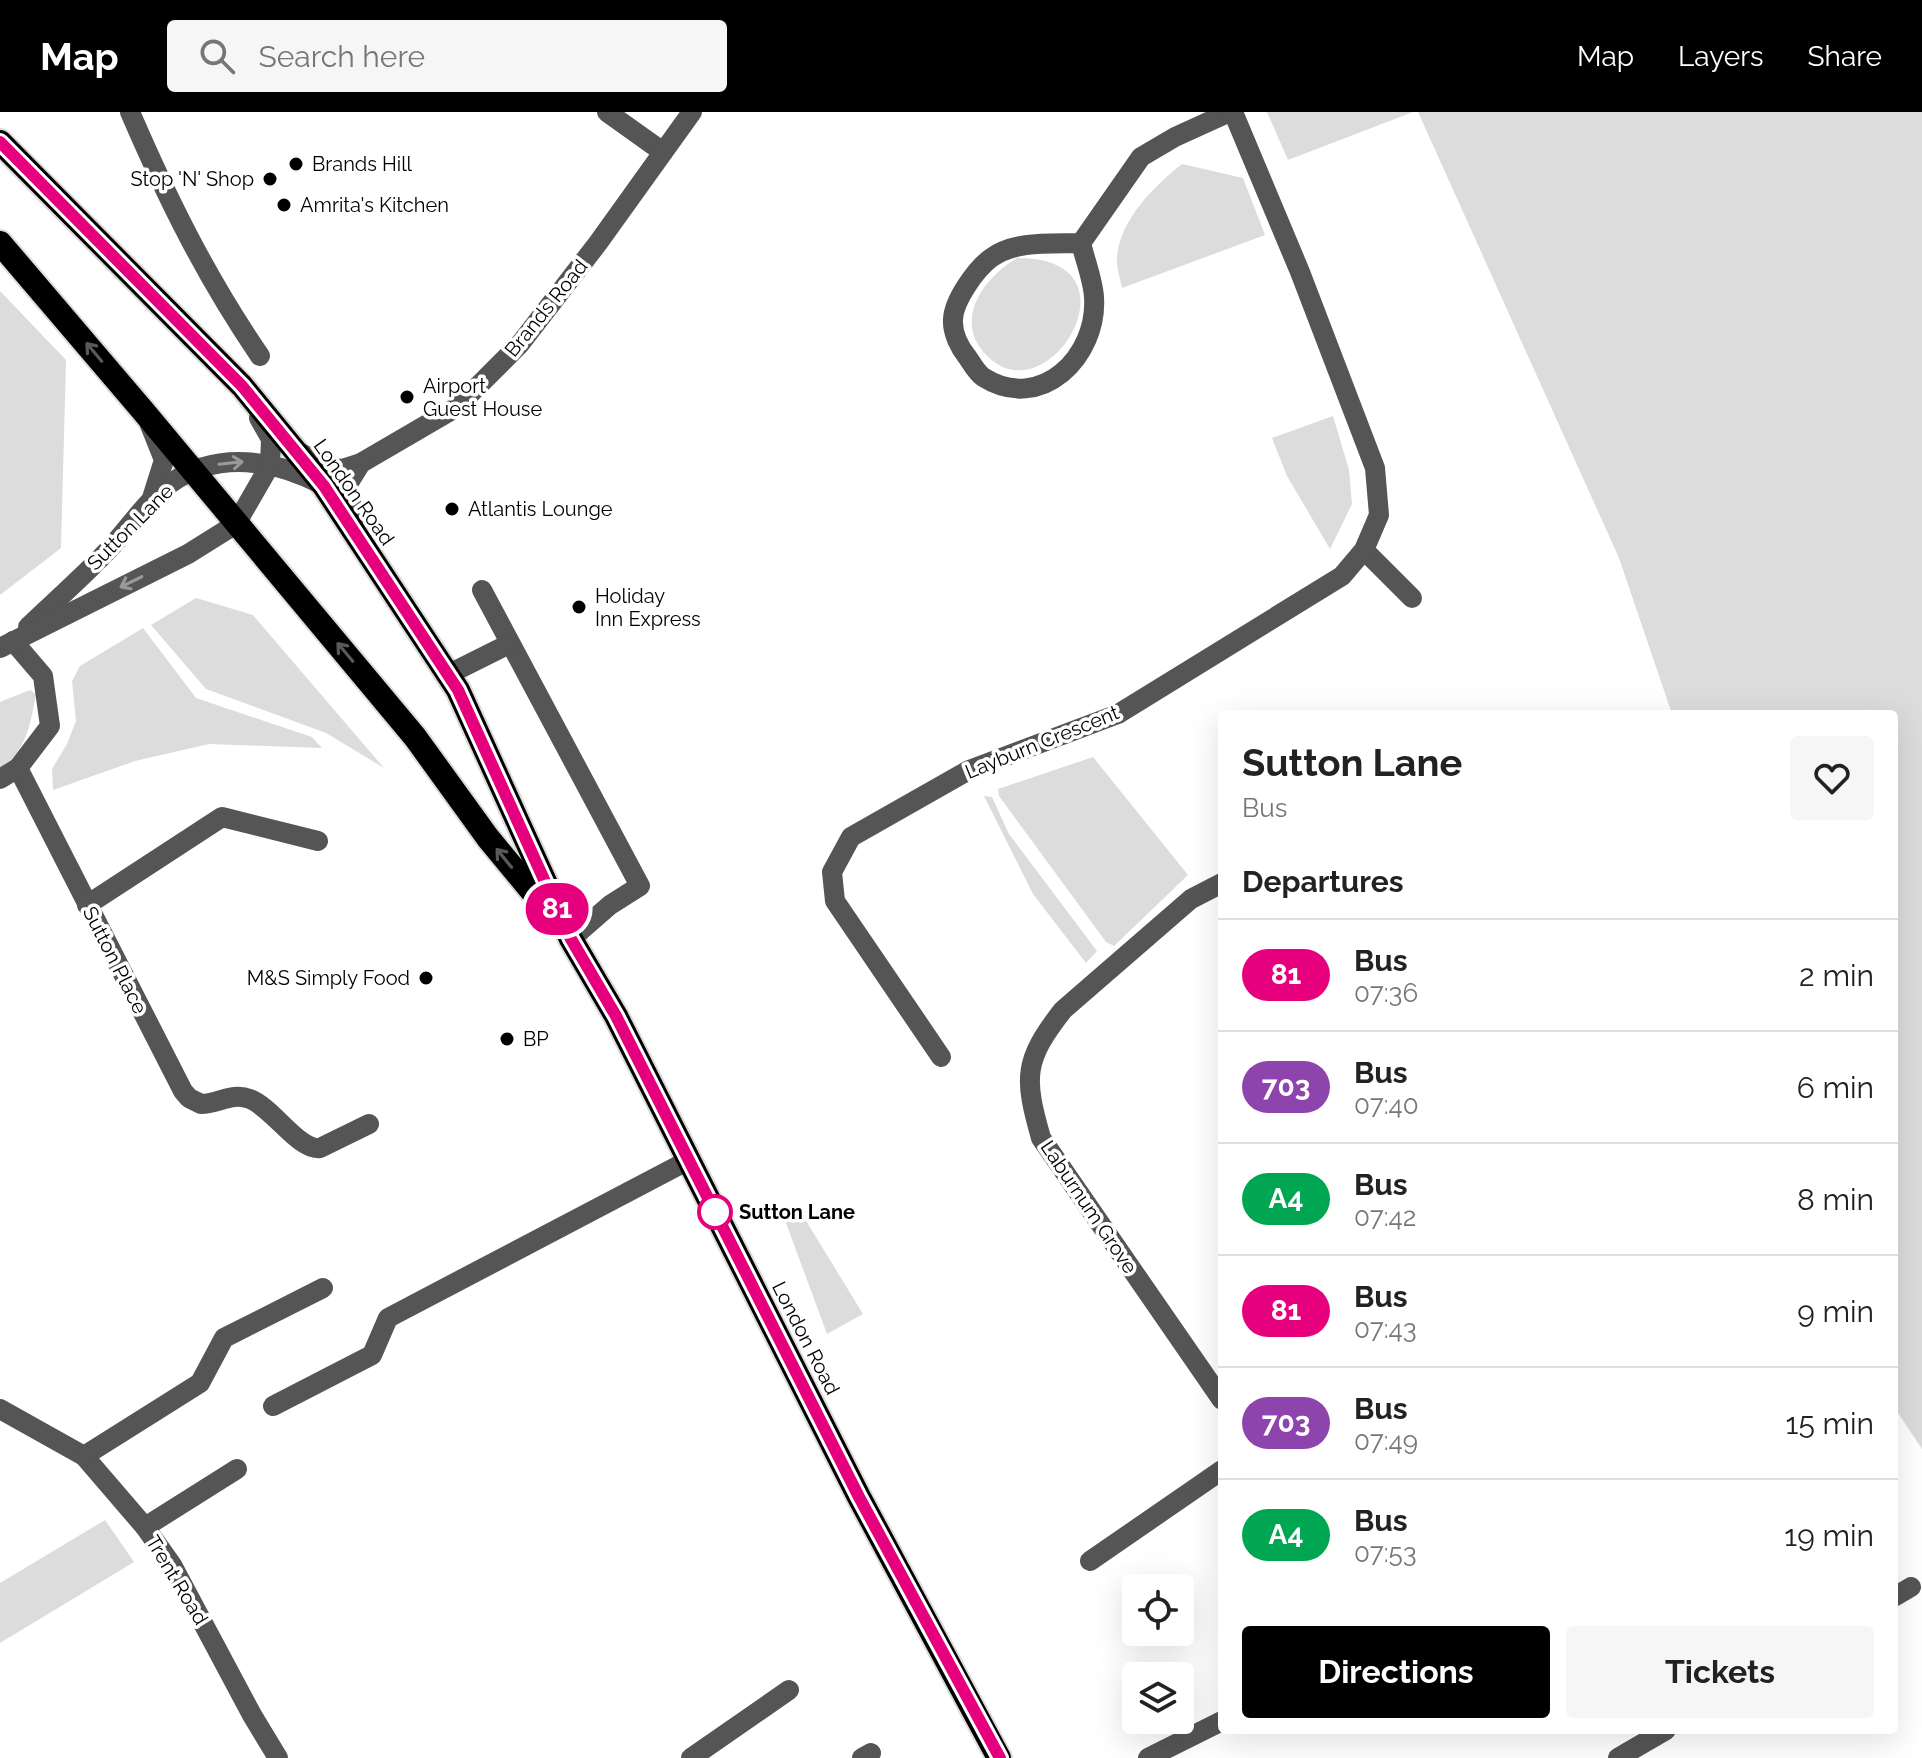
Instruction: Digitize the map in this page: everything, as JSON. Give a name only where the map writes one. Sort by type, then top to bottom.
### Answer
[{"type":"highway","name":"London Road","points":[[0,142],[242,386],[324,486],[449,674],[571,939],[616,1016],[859,1497],[999,1758]]},
{"type":"highway","name":"London Road","points":[[0,243],[415,737],[488,838],[571,939]]},
{"type":"street","points":[[130,112],[195,252],[223,302],[260,356]]},
{"type":"street","points":[[607,112],[663,152]]},
{"type":"street","name":"Brands Road","points":[[361,463],[457,407],[520,344],[598,243],[692,112]]},
{"type":"street","points":[[1081,243],[1029,244],[992,257],[967,283],[953,319],[959,346],[981,376],[1013,389],[1024,388],[1046,385],[1073,364],[1089,337],[1094,297],[1081,243],[1141,157],[1175,137],[1231,112]]},
{"type":"street","name":"Layburn Crescent","points":[[941,1057],[835,901],[832,872],[851,837],[969,770],[1118,714],[1342,576],[1364,550],[1379,515],[1375,468],[1300,272],[1231,112]]},
{"type":"street","points":[[242,386],[271,439],[270,465]]},
{"type":"street","points":[[144,412],[164,460],[151,501]]},
{"type":"street","points":[[294,449],[325,466],[342,469],[361,463]]},
{"type":"street","name":"Sutton Lane","points":[[7,644],[111,548],[151,501],[172,483],[204,466],[241,461],[270,465],[303,475],[324,486]]},
{"type":"street","points":[[356,533],[348,484],[361,463]]},
{"type":"street","name":"Sutton Lane","points":[[7,644],[200,547],[236,524],[270,465]]},
{"type":"street","points":[[200,547],[223,540],[242,542],[258,550]]},
{"type":"street","points":[[1364,550],[1412,598]]},
{"type":"street","points":[[482,590],[640,886],[610,905],[571,939]]},
{"type":"street","name":"Sutton Place","points":[[7,644],[43,676],[50,726],[9,774],[87,905],[189,1098],[201,1104],[227,1097],[249,1099],[279,1120],[305,1146],[313,1149],[369,1124]]},
{"type":"street","points":[[449,674],[509,644]]},
{"type":"street","points":[[87,905],[222,817],[318,841]]},
{"type":"street","name":"Laburnum Grove","points":[[1218,885],[1191,899],[1063,1010],[1047,1030],[1029,1075],[1041,1138],[1218,1394]]},
{"type":"street","points":[[273,1406],[372,1355],[388,1318],[689,1160]]},
{"type":"street","points":[[84,1456],[200,1383],[224,1338],[323,1288]]},
{"type":"street","name":"Trent Road","points":[[0,1409],[84,1456],[145,1527],[172,1565],[278,1758]]},
{"type":"street","points":[[145,1527],[237,1469]]},
{"type":"street","points":[[1090,1561],[1218,1473]]},
{"type":"street","points":[[691,1758],[789,1690]]},
{"type":"street","points":[[1148,1758],[1218,1723]]},
{"type":"street","points":[[1618,1758],[1659,1734]]},
{"type":"shaded area","points":[[1267,112],[1413,112],[1288,160]]},
{"type":"shaded area","points":[[1418,112],[1922,112],[1922,1449],[1898,1413],[1898,710],[1671,710],[1619,558]]},
{"type":"shaded area","points":[[1182,164],[1243,178],[1265,235],[1122,288],[1117,256],[1125,229],[1140,204]]},
{"type":"shaded area","points":[[1017,258],[1054,264],[1075,280],[1080,303],[1075,327],[1060,349],[1040,365],[1017,370],[993,361],[980,348],[973,334],[972,320],[981,292],[991,279]]},
{"type":"shaded area","points":[[0,291],[66,360],[61,548],[0,595]]},
{"type":"shaded area","points":[[1333,416],[1349,470],[1352,504],[1330,549],[1287,476],[1272,438]]},
{"type":"shaded area","points":[[196,598],[253,615],[384,768],[326,733],[206,689],[151,625]]},
{"type":"shaded area","points":[[143,628],[196,698],[312,737],[322,748],[209,744],[135,761],[53,790],[52,769],[76,721],[72,681],[80,666]]},
{"type":"shaded area","points":[[30,690],[36,694],[26,736],[16,754],[0,771],[0,702]]},
{"type":"shaded area","points":[[1093,757],[1188,875],[1114,946],[1106,942],[999,796],[998,789]]},
{"type":"shaded area","points":[[984,796],[992,797],[1009,834],[1097,951],[1086,963],[1033,894]]},
{"type":"shaded area","points":[[797,1206],[863,1314],[827,1334],[782,1212]]},
{"type":"shaded area","points":[[105,1520],[134,1562],[0,1643],[0,1583]]},
{"type":"bus line","name":"81","points":[[0,142],[242,386],[324,486],[449,674],[571,939],[616,1016],[859,1497],[1000,1758]]},
{"type":"place","name":"Brands Hill","points":[[296,164]]},
{"type":"place","name":"Stop 'N' Shop","points":[[270,179]]},
{"type":"place","name":"Amrita's Kitchen","points":[[284,205]]},
{"type":"place","name":"Airport Guest House","points":[[407,397]]},
{"type":"place","name":"Atlantis Lounge","points":[[452,509]]},
{"type":"place","name":"Holiday Inn Express","points":[[579,607]]},
{"type":"place","name":"M&S Simply Food","points":[[426,978]]},
{"type":"place","name":"BP","points":[[507,1039]]},
{"type":"place","name":"Sutton Lane","points":[[715,1212]]}]
